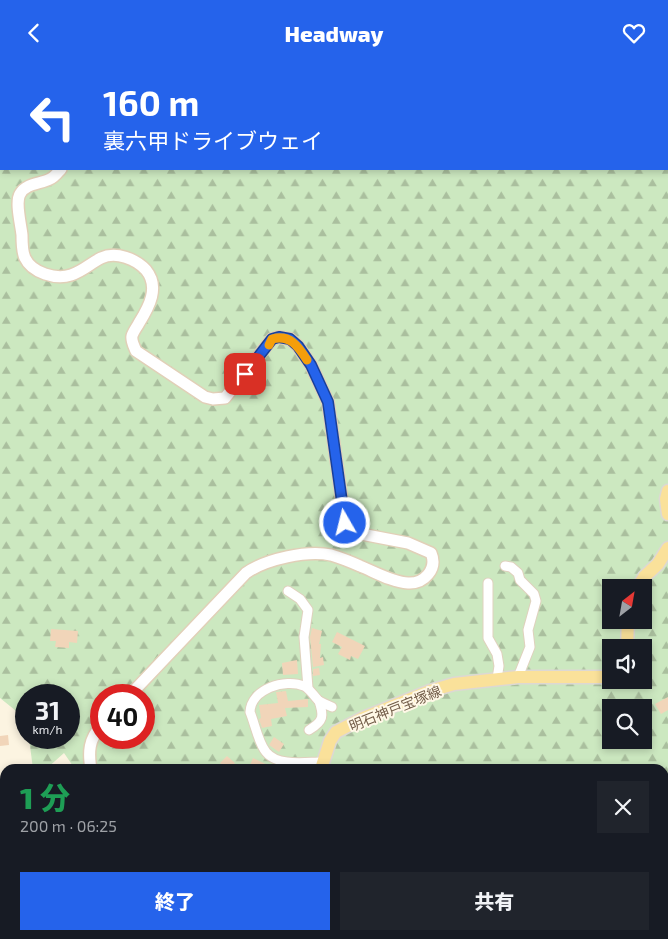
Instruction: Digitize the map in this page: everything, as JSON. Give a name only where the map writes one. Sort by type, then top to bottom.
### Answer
[{"type":"main road","points":[[668,491],[666,499],[668,514]]},
{"type":"main road","points":[[643,579],[658,564],[668,548]]},
{"type":"main road","name":"明石神戸宝塚線","points":[[323,764],[330,741],[336,732],[430,691],[454,684],[518,677],[602,677]]},
{"type":"street","points":[[60,170],[52,179],[36,183],[20,194],[18,203],[24,257],[30,265],[37,271],[69,276],[80,272],[103,257],[125,257],[139,263],[148,272],[153,290],[150,305],[132,335],[136,351],[205,397],[213,399],[225,398],[272,339],[279,337],[290,339],[298,346],[311,365],[328,402],[345,523],[356,533],[408,543],[431,553],[433,558],[432,569],[429,574],[414,583],[406,583],[387,577],[330,555],[310,553],[262,563],[246,573],[140,684]]},
{"type":"street","points":[[505,566],[511,567],[518,573],[520,580],[534,594],[536,601],[528,630],[530,647],[518,677]]},
{"type":"street","points":[[488,583],[488,638],[497,653],[499,666],[497,679]]},
{"type":"street","points":[[288,591],[300,599],[308,610],[304,637],[308,688]]},
{"type":"street","points":[[307,764],[272,757],[266,752],[250,712],[250,707],[255,698],[274,685],[300,685],[308,688],[319,701],[332,707]]},
{"type":"street","points":[[309,730],[321,721],[322,714],[319,701]]},
{"type":"street","points":[[90,743],[90,764]]},
{"type":"green space","points":[[0,170],[668,170],[668,764],[72,764],[64,753],[52,764],[32,764],[30,749],[80,749],[80,684],[15,684],[15,710],[0,698]]},
{"type":"building","points":[[312,628],[322,631],[319,644],[321,644],[320,658],[323,657],[324,665],[313,667],[310,637]]},
{"type":"building","points":[[51,629],[78,631],[77,643],[69,642],[69,648],[55,647],[56,641],[50,641]]},
{"type":"building","points":[[337,632],[365,646],[358,659],[351,656],[350,660],[338,654],[342,647],[332,642]]},
{"type":"building","points":[[297,660],[298,674],[283,675],[282,663]]},
{"type":"building","points":[[319,668],[320,675],[313,676],[313,669]]},
{"type":"building","points":[[286,691],[288,701],[308,699],[308,707],[285,708],[287,716],[271,719],[272,726],[262,728],[259,719],[261,718],[259,705],[278,703],[276,692]]},
{"type":"building","points":[[668,697],[668,710],[661,714],[655,704]]},
{"type":"building","points":[[8,735],[9,745],[0,746],[0,736]]},
{"type":"building","points":[[274,737],[284,744],[279,752],[269,745]]},
{"type":"building","points":[[227,756],[235,763],[221,764],[220,763]]},
{"type":"building","points":[[253,758],[266,764],[250,764]]},
{"type":"slow traffic","points":[[269,345],[272,339],[279,337],[290,339],[298,346],[307,360]]},
{"type":"route","points":[[245,374],[272,339],[279,337],[290,339],[298,346],[311,365],[328,402],[331,414],[345,523]]}]
